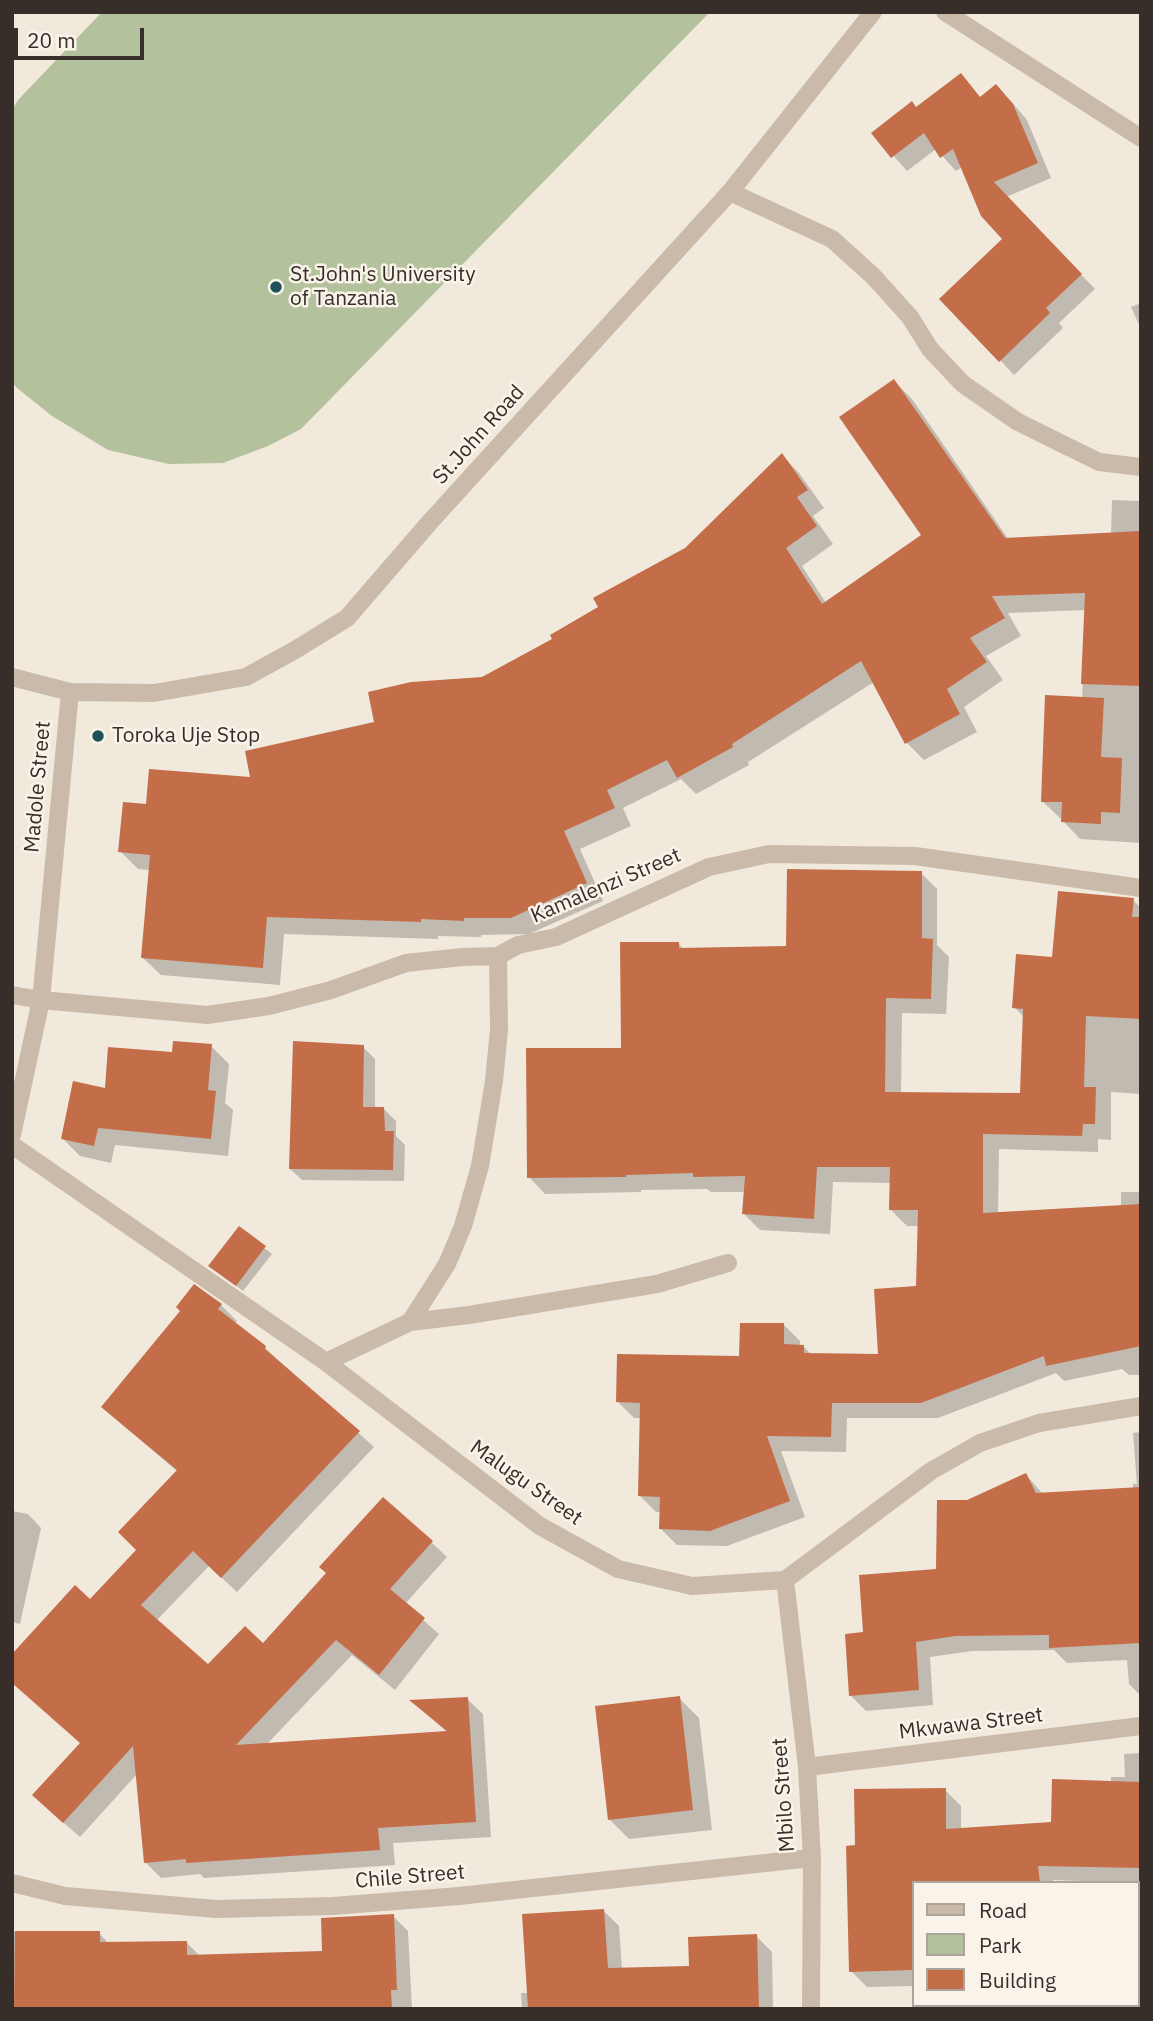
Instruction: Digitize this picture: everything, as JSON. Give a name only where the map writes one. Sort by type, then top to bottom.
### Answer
[{"type":"street","name":"St.John Road","points":[[12,677],[70,692],[154,694],[246,677],[347,618],[429,523],[730,192],[873,12]]},
{"type":"street","points":[[945,12],[1141,138]]},
{"type":"street","points":[[730,192],[832,239],[873,275],[910,317],[930,349],[963,384],[1018,422],[1099,462],[1141,467]]},
{"type":"street","name":"Madole Street","points":[[12,1135],[41,1000],[70,692]]},
{"type":"street","name":"Kamalenzi Street","points":[[12,995],[207,1015],[269,1006],[331,990],[406,963],[498,956],[518,945],[555,937],[709,867],[769,855],[915,856],[1141,888]]},
{"type":"street","points":[[410,1322],[447,1265],[463,1226],[480,1166],[494,1081],[499,1030],[498,956]]},
{"type":"street","name":"Malugu Street","points":[[12,1145],[326,1362],[540,1526],[618,1569],[692,1586],[785,1580]]},
{"type":"street","points":[[326,1362],[410,1322],[657,1284],[728,1263]]},
{"type":"street","points":[[785,1580],[931,1471],[980,1443],[1040,1423],[1141,1406]]},
{"type":"street","name":"Mbilo Street","points":[[785,1580],[807,1767],[812,1858],[811,2009]]},
{"type":"street","name":"Mkwawa Street","points":[[807,1767],[1141,1726]]},
{"type":"street","name":"Chile Street","points":[[12,1883],[65,1896],[216,1909],[333,1906],[459,1896],[812,1858]]},
{"type":"green space","name":"St.John's University of Tanzania","points":[[102,12],[710,12],[301,429],[268,446],[223,463],[169,464],[108,450],[52,416],[12,382],[12,110],[18,100]]},
{"type":"building","points":[[961,73],[980,97],[996,84],[1013,104],[1038,163],[994,182],[1082,274],[1046,308],[1050,313],[999,362],[939,299],[1002,239],[981,216],[953,149],[940,158],[924,133],[891,158],[871,133],[912,101],[916,107]]},
{"type":"building","points":[[894,379],[1005,538],[1141,531],[1141,686],[1081,684],[1085,593],[992,596],[1005,618],[970,638],[987,662],[947,689],[960,714],[905,744],[861,661],[732,744],[733,747],[677,778],[667,760],[607,790],[615,808],[564,831],[587,883],[511,918],[464,918],[464,921],[421,919],[421,922],[267,917],[263,968],[141,958],[150,855],[118,852],[123,802],[146,804],[149,769],[250,777],[245,751],[374,722],[368,692],[411,682],[482,677],[552,639],[550,635],[598,607],[593,598],[685,548],[782,453],[808,490],[797,497],[817,526],[786,548],[822,604],[921,535],[839,417]]},
{"type":"building","points":[[1045,695],[1104,698],[1101,757],[1122,758],[1120,813],[1101,812],[1101,824],[1061,822],[1062,802],[1041,802]]},
{"type":"building","points":[[787,869],[922,871],[922,938],[933,939],[931,999],[886,998],[885,1092],[1020,1093],[1023,1009],[1012,1008],[1016,954],[1052,957],[1058,891],[1134,898],[1132,917],[1141,917],[1141,1019],[1086,1016],[1084,1087],[1096,1087],[1095,1124],[1083,1124],[1082,1136],[983,1134],[983,1213],[1141,1204],[1141,1346],[1046,1366],[1044,1356],[921,1403],[832,1403],[831,1437],[767,1436],[790,1501],[710,1531],[659,1529],[660,1497],[638,1496],[640,1403],[616,1402],[617,1354],[739,1356],[740,1323],[784,1323],[784,1344],[804,1345],[804,1353],[878,1354],[874,1289],[916,1286],[918,1210],[889,1210],[890,1167],[817,1167],[814,1219],[742,1214],[745,1176],[693,1177],[693,1173],[527,1178],[526,1048],[621,1048],[620,942],[679,942],[679,948],[786,946]]},
{"type":"building","points":[[173,1041],[212,1044],[208,1090],[216,1091],[211,1139],[98,1128],[94,1146],[61,1139],[73,1081],[105,1088],[108,1047],[172,1052]]},
{"type":"building","points":[[293,1041],[364,1045],[363,1107],[384,1107],[385,1131],[394,1131],[393,1170],[289,1169]]},
{"type":"building","points":[[239,1226],[266,1246],[236,1286],[208,1266]]},
{"type":"building","points":[[194,1284],[222,1304],[218,1309],[266,1346],[265,1349],[360,1431],[221,1578],[193,1551],[141,1605],[208,1664],[245,1626],[263,1643],[326,1573],[319,1567],[383,1497],[433,1541],[390,1589],[425,1618],[379,1675],[336,1640],[236,1745],[447,1731],[409,1700],[468,1697],[476,1822],[378,1828],[380,1850],[186,1863],[186,1859],[144,1863],[133,1746],[63,1823],[32,1795],[80,1743],[12,1683],[12,1654],[75,1585],[90,1599],[136,1550],[118,1532],[177,1470],[101,1407],[180,1311],[176,1307]]},
{"type":"building","points":[[1026,1473],[1036,1493],[1141,1487],[1141,1643],[1049,1648],[1049,1635],[955,1636],[916,1642],[919,1690],[849,1696],[845,1634],[863,1632],[859,1575],[936,1569],[937,1500],[967,1500]]},
{"type":"building","points":[[680,1696],[693,1810],[608,1820],[595,1706]]},
{"type":"building","points":[[1052,1779],[1141,1782],[1141,1868],[1038,1866],[1040,1881],[912,1881],[912,1970],[849,1972],[846,1846],[855,1845],[854,1789],[946,1788],[946,1829],[1051,1822]]},
{"type":"building","points":[[604,1909],[608,1968],[689,1966],[688,1937],[757,1934],[759,2009],[528,2009],[522,1914]]},
{"type":"building","points":[[394,1914],[397,1990],[391,1990],[392,2009],[14,2009],[15,1931],[100,1931],[100,1942],[187,1941],[187,1955],[322,1951],[321,1918]]},
{"type":"place","name":"St.John's University of Tanzania","points":[[276,287]]},
{"type":"place","name":"Toroka Uje Stop","points":[[98,736]]}]
